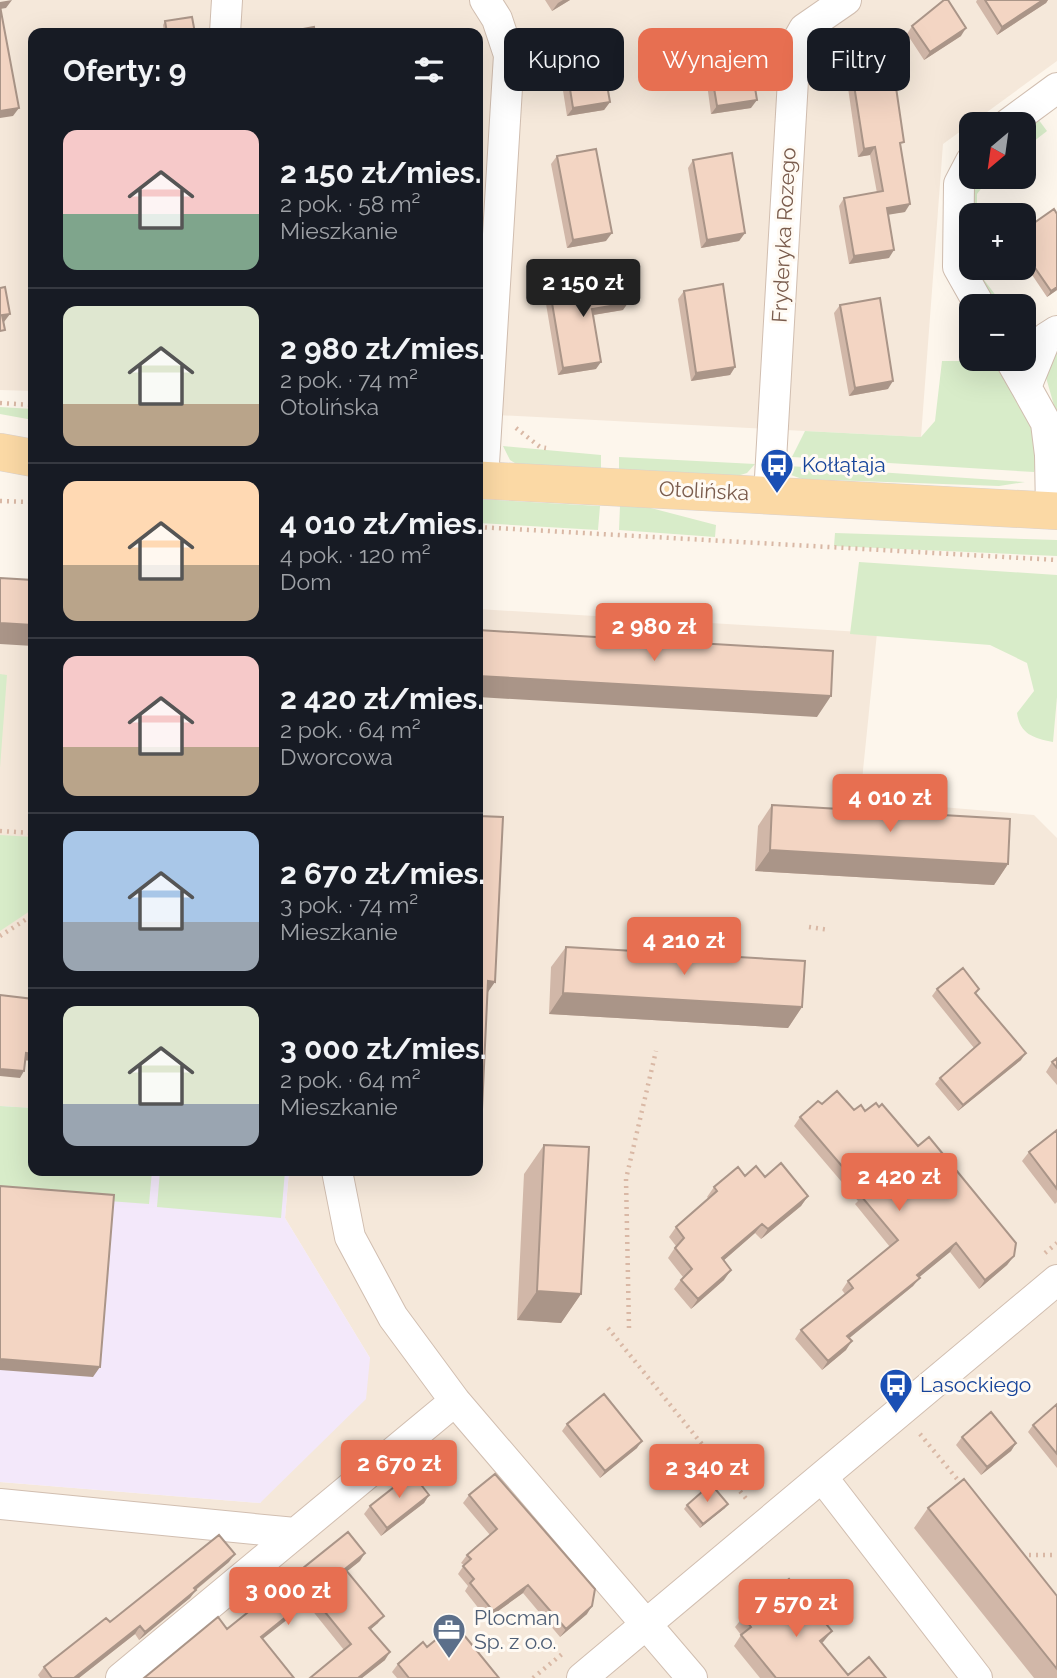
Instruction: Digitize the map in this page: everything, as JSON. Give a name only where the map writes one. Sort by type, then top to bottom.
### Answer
[{"type":"main road","points":[[0,452],[28,456]]},
{"type":"main road","points":[[0,464],[28,463]]},
{"type":"main road","name":"Otolińska","points":[[483,480],[1054,510]]},
{"type":"street","points":[[225,28],[227,0]]},
{"type":"street","points":[[483,436],[509,55],[497,19],[485,0]]},
{"type":"street","name":"Fryderyka Rozego","points":[[769,495],[794,45],[804,29],[846,0]]},
{"type":"street","points":[[1024,112],[1057,88]]},
{"type":"street","points":[[959,184],[958,267],[973,294]]},
{"type":"street","points":[[1026,387],[1046,338],[1057,331]]},
{"type":"street","points":[[1017,371],[1046,423],[1054,510]]},
{"type":"street","points":[[338,1176],[350,1237],[393,1317],[455,1401],[648,1623],[692,1678]]},
{"type":"street","points":[[582,1678],[1057,1280]]},
{"type":"street","points":[[121,1678],[455,1401]]},
{"type":"street","points":[[822,1477],[977,1678]]},
{"type":"street","points":[[0,1504],[295,1532]]},
{"type":"path","points":[[0,402],[28,405]]},
{"type":"path","points":[[0,501],[28,502]]},
{"type":"path","points":[[483,527],[1057,560]]},
{"type":"path","points":[[0,831],[28,833]]},
{"type":"path","points":[[0,936],[28,918]]},
{"type":"path","points":[[808,928],[829,930]]},
{"type":"path","points":[[629,1328],[626,1179],[656,1051]]},
{"type":"path","points":[[608,1328],[748,1501]]},
{"type":"path","points":[[920,1434],[965,1488]]},
{"type":"path","points":[[1015,1547],[1023,1557],[1057,1555]]},
{"type":"shaded area","points":[[0,0],[1057,0],[1057,61],[987,112],[959,112],[959,132],[943,144],[921,437],[483,414],[483,28],[28,28],[28,391],[0,390]]},
{"type":"shaded area","points":[[0,580],[28,582],[28,1108],[0,1106]]},
{"type":"shaded area","points":[[483,609],[877,633],[860,800],[1034,815],[1057,838],[1057,1678],[0,1678],[0,1482],[260,1503],[370,1358],[285,1218],[289,1176],[483,1176]]},
{"type":"shaded area","points":[[0,1106],[28,1108],[28,1176],[289,1176],[285,1218],[370,1358],[366,1399],[260,1503],[0,1482]]},
{"type":"green space","points":[[1036,116],[1047,131],[1036,140]]},
{"type":"green space","points":[[973,189],[981,189],[977,194],[977,203],[972,203]]},
{"type":"green space","points":[[976,280],[984,280],[995,294],[986,294]]},
{"type":"green space","points":[[1057,346],[1057,416],[1045,374]]},
{"type":"green space","points":[[942,361],[959,361],[959,371],[1001,371],[1033,427],[1037,457],[1034,472],[792,457],[805,431],[921,437],[935,421]]},
{"type":"green space","points":[[0,407],[28,409],[28,419],[0,414]]},
{"type":"green space","points":[[503,446],[601,455],[601,470],[518,465],[510,460]]},
{"type":"green space","points":[[619,457],[755,464],[747,473],[737,476],[619,470]]},
{"type":"green space","points":[[789,466],[1025,482],[999,486],[802,479],[791,475]]},
{"type":"green space","points":[[483,499],[600,506],[598,530],[483,523]]},
{"type":"green space","points":[[620,506],[647,507],[716,525],[715,537],[619,530]]},
{"type":"green space","points":[[835,533],[1057,540],[1057,556],[834,546]]},
{"type":"green space","points":[[859,562],[1057,575],[1057,697],[1053,742],[1029,734],[1019,720],[1017,713],[1034,691],[1027,663],[990,645],[850,634]]},
{"type":"green space","points":[[0,674],[7,675],[0,768]]},
{"type":"green space","points":[[0,835],[28,837],[28,912],[0,931]]},
{"type":"green space","points":[[0,1106],[28,1108],[28,1176],[152,1176],[149,1204],[0,1193]]},
{"type":"green space","points":[[160,1176],[285,1176],[281,1218],[157,1207]]},
{"type":"building","points":[[944,0],[948,0],[966,28],[930,52],[912,26]]},
{"type":"building","points":[[985,0],[1043,0],[1002,27]]},
{"type":"building","points":[[0,6],[19,108],[0,111]]},
{"type":"building","points":[[192,17],[194,28],[166,28],[165,21]]},
{"type":"building","points":[[570,91],[608,91],[610,102],[573,108]]},
{"type":"building","points":[[714,91],[756,91],[757,100],[717,106]]},
{"type":"building","points":[[855,91],[897,91],[904,142],[900,143],[910,204],[887,208],[894,250],[854,256],[844,198],[883,191],[875,147],[864,149]]},
{"type":"building","points":[[596,149],[612,233],[573,240],[557,156]]},
{"type":"building","points":[[732,153],[745,233],[707,240],[693,160]]},
{"type":"building","points":[[1054,209],[1057,214],[1057,287],[1051,291],[1036,269],[1036,222]]},
{"type":"building","points":[[624,279],[628,303],[592,309],[601,362],[563,368],[550,291]]},
{"type":"building","points":[[723,284],[735,367],[696,373],[684,291]]},
{"type":"building","points":[[5,287],[10,314],[2,315],[5,330],[0,331],[0,288]]},
{"type":"building","points":[[880,298],[893,381],[855,388],[840,305]]},
{"type":"building","points":[[0,578],[28,580],[28,625],[0,623]]},
{"type":"building","points":[[483,630],[833,651],[831,696],[483,676]]},
{"type":"building","points":[[772,805],[1010,819],[1008,864],[770,850]]},
{"type":"building","points":[[483,816],[503,817],[495,982],[488,981],[483,1088]]},
{"type":"building","points":[[566,947],[805,961],[802,1007],[563,993]]},
{"type":"building","points":[[963,968],[979,989],[975,993],[1026,1053],[963,1105],[940,1078],[980,1043],[937,989]]},
{"type":"building","points":[[0,995],[28,998],[28,1053],[24,1071],[0,1069]]},
{"type":"building","points":[[837,1091],[854,1110],[861,1105],[865,1111],[876,1103],[879,1107],[882,1104],[918,1146],[929,1137],[1016,1243],[1014,1256],[985,1280],[956,1243],[917,1275],[920,1278],[847,1336],[852,1341],[828,1361],[801,1330],[853,1288],[848,1281],[898,1240],[861,1196],[865,1193],[800,1117],[818,1101],[822,1104]]},
{"type":"building","points":[[1057,1130],[1057,1189],[1029,1152]]},
{"type":"building","points":[[544,1145],[589,1147],[581,1294],[537,1291]]},
{"type":"building","points":[[781,1163],[808,1196],[768,1229],[762,1224],[722,1258],[731,1270],[698,1299],[681,1280],[692,1269],[675,1248],[684,1238],[676,1227],[717,1191],[714,1187],[738,1167],[745,1176],[756,1166],[765,1177]]},
{"type":"building","points":[[0,1186],[114,1195],[100,1367],[0,1359]]},
{"type":"building","points":[[604,1394],[642,1441],[605,1471],[567,1424]]},
{"type":"building","points":[[1057,1404],[1057,1454],[1033,1425]]},
{"type":"building","points":[[991,1412],[1016,1443],[987,1467],[962,1437]]},
{"type":"building","points":[[412,1473],[429,1495],[387,1528],[370,1506]]},
{"type":"building","points":[[495,1474],[595,1589],[592,1606],[566,1629],[528,1585],[493,1611],[470,1583],[474,1579],[463,1566],[471,1559],[467,1555],[497,1529],[469,1495]]},
{"type":"building","points":[[964,1479],[1057,1596],[1057,1669],[928,1508]]},
{"type":"building","points":[[711,1484],[728,1504],[703,1524],[687,1505]]},
{"type":"building","points":[[348,1532],[365,1553],[345,1569],[384,1616],[369,1628],[390,1652],[358,1678],[310,1678],[351,1644],[312,1596],[261,1637],[294,1678],[144,1678],[218,1617],[227,1629]]},
{"type":"building","points":[[219,1535],[235,1554],[194,1588],[196,1590],[145,1632],[140,1626],[74,1678],[52,1678],[44,1667],[106,1618],[110,1622]]},
{"type":"building","points":[[789,1579],[832,1631],[820,1641],[848,1675],[869,1657],[886,1678],[776,1678],[741,1635],[751,1627],[743,1617]]},
{"type":"building","points":[[455,1624],[499,1678],[409,1678],[398,1664],[423,1642],[427,1647]]},
{"type":"place","name":"Kołłątaja","points":[[777,495]]},
{"type":"place","name":"Lasockiego","points":[[896,1415]]},
{"type":"place","name":"Plocman Sp. z o.o.","points":[[449,1660]]}]
